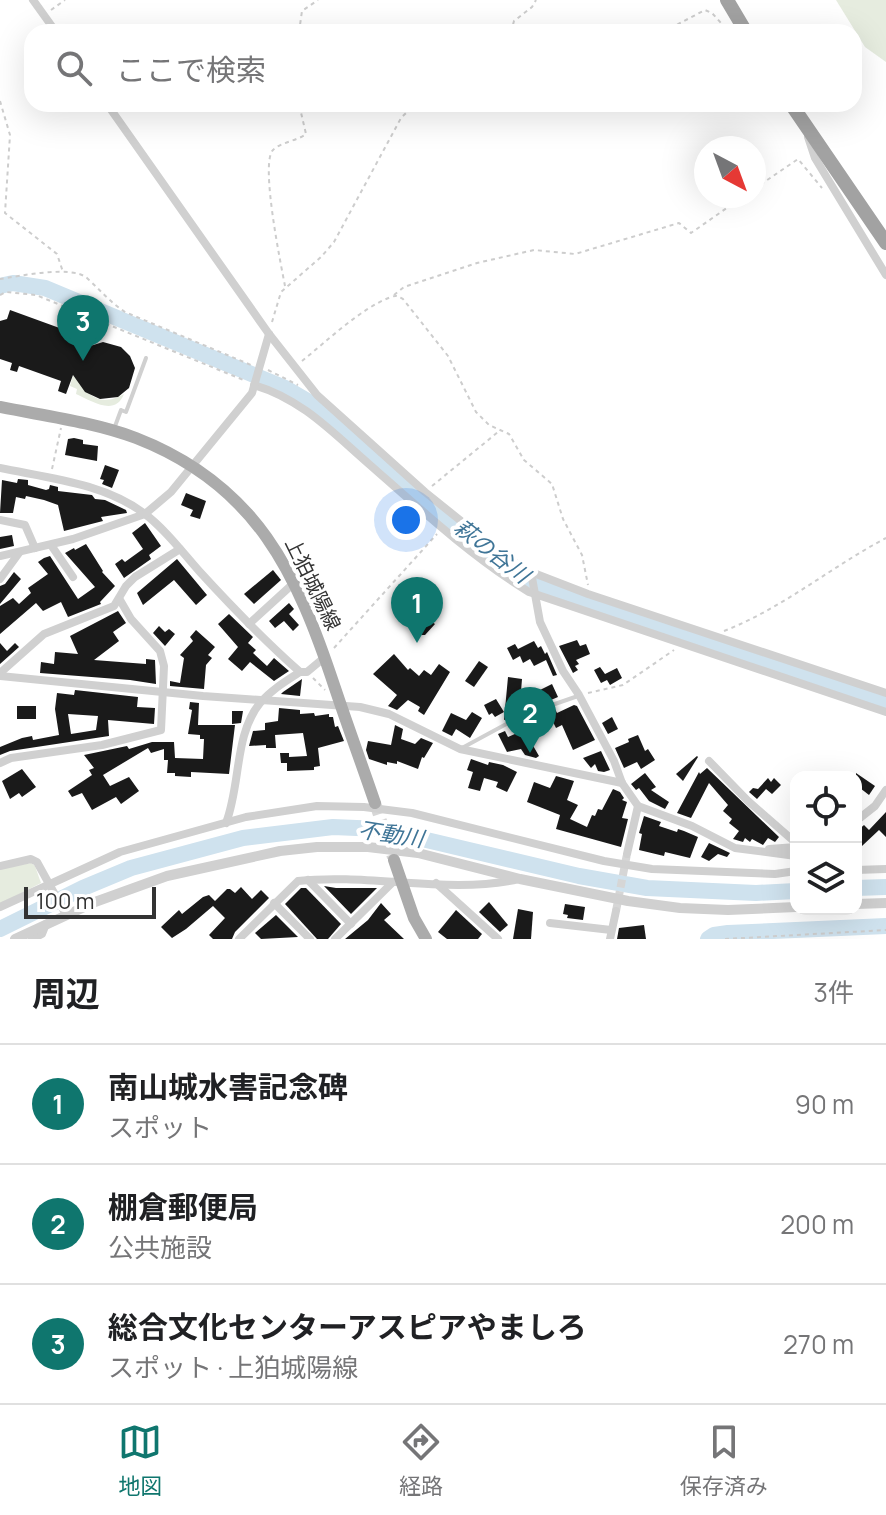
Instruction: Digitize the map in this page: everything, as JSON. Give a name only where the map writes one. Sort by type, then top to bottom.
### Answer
[{"type":"highway","points":[[727,0],[741,24]]},
{"type":"highway","points":[[796,112],[886,243]]},
{"type":"main road","name":"上狛城陽線","points":[[0,407],[113,431],[165,451],[221,488],[250,516],[275,547],[295,582],[325,657],[375,803]]},
{"type":"main road","points":[[394,860],[397,883],[426,939]]},
{"type":"street","points":[[33,0],[50,24]]},
{"type":"street","points":[[113,112],[269,334],[317,395],[425,492],[507,558],[531,574],[886,693]]},
{"type":"street","points":[[806,126],[815,158],[886,275]]},
{"type":"street","points":[[0,556],[51,545],[145,514],[171,492],[252,393],[269,334]]},
{"type":"street","points":[[255,383],[288,399],[320,420],[488,564],[535,593],[886,712]]},
{"type":"street","points":[[0,468],[105,493],[145,514],[249,624],[300,672]]},
{"type":"street","points":[[0,520],[25,525],[35,548]]},
{"type":"street","points":[[51,545],[73,577]]},
{"type":"street","points":[[0,675],[44,634],[114,606],[135,577],[180,549]]},
{"type":"street","points":[[0,579],[19,553]]},
{"type":"street","points":[[531,574],[540,622],[563,671],[614,761],[622,783],[638,806],[692,826],[735,848],[790,855]]},
{"type":"street","points":[[249,624],[295,582]]},
{"type":"street","points":[[0,763],[11,758],[102,745],[161,730],[164,666],[160,651],[131,619],[120,600]]},
{"type":"street","points":[[226,823],[234,802],[247,724],[263,700],[325,657]]},
{"type":"street","points":[[0,675],[162,692],[360,707],[389,714],[460,749],[622,783]]},
{"type":"street","points":[[709,761],[794,843]]},
{"type":"street","points":[[862,816],[875,806],[886,790]]},
{"type":"street","points":[[0,907],[120,852],[266,813],[317,806],[364,807],[412,813],[604,861],[652,869],[761,874],[790,872]]},
{"type":"street","points":[[627,854],[638,806]]},
{"type":"street","points":[[765,850],[790,846]]},
{"type":"street","points":[[15,939],[65,913],[167,876],[280,851],[317,847],[368,847],[418,853],[520,879],[680,908],[790,907]]},
{"type":"street","points":[[0,866],[31,859],[37,862],[65,913]]},
{"type":"street","points":[[862,869],[886,869]]},
{"type":"street","points":[[245,937],[298,881],[354,879],[397,883],[501,883],[520,879]]},
{"type":"street","points":[[308,880],[351,924]]},
{"type":"street","points":[[335,939],[397,883]]},
{"type":"street","points":[[436,883],[498,939]]},
{"type":"street","points":[[274,903],[310,939]]},
{"type":"street","points":[[862,904],[886,903]]},
{"type":"street","points":[[550,923],[610,935],[616,911]]},
{"type":"street","points":[[32,939],[42,934],[46,923]]},
{"type":"lane","points":[[113,431],[121,410],[126,412],[146,358]]},
{"type":"lane","points":[[460,749],[523,715],[579,695]]},
{"type":"path","points":[[44,16],[65,0]]},
{"type":"path","points":[[300,24],[302,11],[318,0]]},
{"type":"path","points":[[513,24],[536,0]]},
{"type":"path","points":[[678,24],[705,10],[722,24]]},
{"type":"path","points":[[0,101],[10,135],[5,213],[57,254],[63,272]]},
{"type":"path","points":[[285,287],[272,219],[269,159],[276,148],[306,134],[301,112]]},
{"type":"path","points":[[269,334],[285,287],[334,242],[406,112]]},
{"type":"path","points":[[766,181],[798,159],[826,193]]},
{"type":"path","points":[[295,367],[359,317],[404,287],[534,250],[575,254],[679,223],[691,233],[727,208]]},
{"type":"path","points":[[0,279],[78,273],[125,312],[259,369],[272,371],[317,395]]},
{"type":"path","points":[[0,295],[6,292],[36,295],[255,383]]},
{"type":"path","points":[[393,296],[400,297],[410,306],[437,340],[476,412],[489,425],[512,438],[524,460],[545,476],[555,489],[563,519],[582,555],[588,594]]},
{"type":"path","points":[[50,478],[61,427]]},
{"type":"path","points":[[425,492],[500,430]]},
{"type":"path","points":[[325,657],[360,622],[443,526]]},
{"type":"path","points":[[711,636],[786,600],[886,538]]},
{"type":"path","points":[[579,695],[623,685],[671,652],[687,645]]},
{"type":"path","points":[[725,939],[886,930]]},
{"type":"shaded area","points":[[836,0],[886,0],[886,62],[865,47],[862,24],[851,24]]},
{"type":"shaded area","points":[[73,375],[94,397],[107,400],[124,394],[115,405],[96,403],[76,394],[77,389],[70,386]]},
{"type":"shaded area","points":[[31,863],[41,883],[0,904],[0,869]]},
{"type":"building","points":[[10,310],[87,338],[84,348],[103,342],[121,347],[130,356],[135,368],[129,388],[118,397],[100,399],[85,392],[73,375],[66,394],[58,391],[61,381],[19,366],[17,372],[10,370],[12,363],[0,359],[0,321],[7,319]]},
{"type":"building","points":[[68,439],[83,440],[83,444],[98,446],[97,461],[65,455]]},
{"type":"building","points":[[105,465],[119,470],[112,488],[102,484],[104,480],[100,479]]},
{"type":"building","points":[[18,479],[28,480],[28,485],[46,490],[50,485],[58,487],[58,491],[92,495],[127,513],[101,517],[103,521],[64,531],[58,505],[44,500],[16,497],[13,513],[0,513],[2,480],[17,483]]},
{"type":"building","points":[[186,493],[206,501],[200,519],[190,516],[193,510],[181,505]]},
{"type":"building","points":[[145,523],[161,546],[149,555],[151,559],[124,578],[115,564],[122,559],[125,562],[143,549],[132,533]]},
{"type":"building","points":[[12,535],[14,546],[0,549],[0,537]]},
{"type":"building","points":[[86,544],[102,572],[115,586],[101,604],[68,617],[61,602],[43,611],[36,603],[0,634],[0,606],[13,598],[19,604],[31,593],[28,588],[48,574],[38,562],[44,558],[50,556],[78,599],[95,587],[65,553]]},
{"type":"building","points":[[177,559],[207,595],[196,605],[174,580],[143,605],[137,593]]},
{"type":"building","points":[[273,570],[281,580],[254,604],[244,594]]},
{"type":"building","points":[[14,572],[21,579],[0,604],[0,586]]},
{"type":"building","points":[[289,603],[294,609],[289,614],[299,625],[293,631],[284,621],[275,628],[269,621]]},
{"type":"building","points":[[426,607],[437,616],[432,622],[435,624],[422,635],[411,627]]},
{"type":"building","points":[[118,611],[126,623],[113,632],[119,641],[94,660],[146,664],[146,659],[155,660],[156,684],[40,673],[41,662],[54,664],[55,652],[78,654],[70,636]]},
{"type":"building","points":[[229,614],[253,637],[248,643],[256,650],[253,653],[267,666],[274,658],[289,671],[274,681],[250,662],[242,671],[228,659],[238,647],[218,624]]},
{"type":"building","points":[[159,626],[165,632],[169,629],[175,634],[165,646],[153,633]]},
{"type":"building","points":[[196,630],[215,647],[208,655],[212,658],[206,665],[204,689],[170,686],[170,681],[180,683],[184,658],[180,655],[193,641],[190,637]]},
{"type":"building","points":[[577,640],[580,646],[586,644],[590,654],[576,660],[578,670],[573,673],[559,646]]},
{"type":"building","points":[[534,641],[545,654],[547,652],[557,675],[553,676],[546,660],[534,666],[530,659],[523,663],[520,656],[513,660],[507,648],[515,644],[518,649]]},
{"type":"building","points":[[0,643],[7,651],[15,643],[19,647],[0,664]]},
{"type":"building","points":[[394,654],[408,670],[410,668],[419,676],[424,670],[431,675],[439,664],[450,672],[424,715],[418,711],[420,707],[408,700],[397,710],[388,706],[397,695],[373,674]]},
{"type":"building","points":[[479,661],[488,667],[474,687],[465,681]]},
{"type":"building","points":[[600,667],[605,674],[617,668],[622,678],[610,685],[607,680],[601,683],[594,670]]},
{"type":"building","points":[[508,677],[522,679],[520,704],[540,698],[536,692],[552,684],[558,697],[504,720]]},
{"type":"building","points":[[302,679],[300,696],[281,694],[283,692]]},
{"type":"building","points":[[75,690],[138,697],[137,707],[155,708],[154,724],[108,720],[109,736],[0,755],[0,747],[22,738],[32,736],[33,740],[59,735],[55,709],[57,693],[74,695]],"holes":[[[68,714],[98,716],[96,730],[71,734]]]},
{"type":"building","points":[[496,699],[504,712],[495,717],[492,713],[489,715],[484,705]]},
{"type":"building","points":[[190,702],[199,703],[198,725],[235,725],[229,774],[191,772],[191,777],[175,776],[175,773],[167,773],[168,760],[164,760],[164,749],[151,753],[148,748],[103,775],[110,786],[129,777],[139,791],[121,804],[116,797],[92,810],[82,793],[72,797],[68,791],[92,775],[89,770],[94,768],[84,755],[127,746],[129,749],[152,742],[174,742],[175,758],[203,759],[204,739],[200,739],[200,735],[188,734],[192,710],[189,709]]},
{"type":"building","points":[[574,705],[595,740],[573,750],[562,725],[556,728],[548,712],[555,709],[557,713]]},
{"type":"building","points":[[17,706],[36,706],[36,719],[17,719]]},
{"type":"building","points":[[279,708],[300,710],[300,714],[314,713],[315,716],[329,714],[344,741],[318,748],[320,766],[314,767],[314,770],[287,771],[287,763],[281,763],[280,753],[289,753],[289,757],[307,756],[303,733],[275,735],[276,748],[249,746],[253,731],[265,730],[265,723],[278,721]]},
{"type":"building","points":[[232,711],[243,711],[241,723],[232,724]]},
{"type":"building","points":[[472,712],[482,718],[470,738],[456,729],[452,736],[442,731],[451,713],[466,720]]},
{"type":"building","points":[[612,717],[618,729],[608,734],[602,723]]},
{"type":"building","points":[[395,725],[403,729],[401,739],[415,744],[421,738],[433,743],[422,757],[418,769],[397,761],[397,764],[387,762],[387,765],[369,759],[366,750],[368,741],[391,745]]},
{"type":"building","points":[[524,730],[539,756],[536,758],[525,755],[521,749],[507,752],[498,734],[505,731],[508,737]]},
{"type":"building","points":[[638,735],[645,751],[648,749],[655,760],[641,769],[637,762],[624,768],[615,748]]},
{"type":"building","points":[[601,751],[610,770],[604,772],[598,771],[595,764],[591,768],[583,758]]},
{"type":"building","points":[[698,757],[683,781],[676,774]]},
{"type":"building","points":[[471,759],[488,765],[489,762],[503,765],[517,772],[507,792],[496,787],[498,782],[484,778],[480,791],[468,788],[473,772],[467,770]]},
{"type":"building","points":[[707,768],[779,837],[775,842],[768,838],[763,845],[752,839],[750,842],[745,838],[743,842],[733,839],[739,831],[729,823],[732,819],[723,811],[728,805],[709,783],[691,818],[677,813],[699,772]]},
{"type":"building","points":[[22,769],[36,787],[22,797],[19,793],[10,799],[2,781]]},
{"type":"building","points":[[645,773],[656,787],[651,790],[669,802],[665,809],[649,801],[639,788],[636,790],[631,784]]},
{"type":"building","points":[[556,776],[574,781],[567,800],[578,805],[570,819],[587,827],[592,815],[595,816],[598,809],[602,810],[613,789],[620,792],[624,798],[622,800],[627,802],[622,818],[628,819],[621,847],[556,829],[560,815],[527,802],[534,782],[550,788]]},
{"type":"building","points":[[862,777],[875,786],[869,795],[862,790]]},
{"type":"building","points":[[768,778],[771,782],[774,778],[781,785],[772,794],[766,789],[757,799],[749,792],[753,788],[758,789]]},
{"type":"building","points":[[886,812],[886,837],[879,830],[862,846],[862,827],[864,825],[869,830]]},
{"type":"building","points":[[644,816],[661,822],[659,826],[698,837],[690,858],[639,850],[642,834],[639,833]]},
{"type":"building","points":[[709,843],[730,853],[727,857],[718,854],[709,861],[701,857]]},
{"type":"building","points":[[324,886],[336,888],[377,888],[351,914]]},
{"type":"building","points":[[241,887],[252,899],[261,890],[269,898],[235,932],[232,939],[213,939],[209,935],[225,918],[213,906],[172,938],[161,927],[179,910],[182,914],[203,897],[209,895],[215,901],[227,889],[235,893]]},
{"type":"building","points":[[301,888],[306,888],[341,924],[328,939],[317,939],[285,904]]},
{"type":"building","points":[[489,902],[508,925],[500,932],[479,912]]},
{"type":"building","points":[[381,903],[391,914],[384,920],[404,939],[345,939],[368,920]]},
{"type":"building","points":[[565,904],[585,907],[583,920],[567,918],[568,915],[563,914]]},
{"type":"building","points":[[518,909],[533,912],[531,939],[513,939]]},
{"type":"building","points":[[456,910],[482,934],[478,939],[447,939],[438,932]]},
{"type":"building","points":[[276,915],[298,937],[261,939],[255,933]]},
{"type":"building","points":[[644,925],[646,939],[617,939],[619,928]]},
{"type":"waterway","name":"萩の谷川","points":[[0,286],[13,283],[45,288],[285,388],[309,402],[453,525],[527,582],[886,703]]},
{"type":"waterway","name":"不動川","points":[[0,929],[131,868],[243,838],[333,827],[380,829],[579,876],[647,888],[756,893],[790,891]]},
{"type":"waterway","name":"不動川","points":[[862,888],[886,887]]},
{"type":"waterway","points":[[708,939],[728,933],[886,926]]},
{"type":"tunnel","points":[[375,803],[393,857]]},
{"type":"tunnel","points":[[616,911],[627,854]]},
{"type":"place","name":"総合文化センターアスピアやましろ","points":[[83,361]]},
{"type":"place","name":"南山城水害記念碑","points":[[417,643]]},
{"type":"place","name":"棚倉郵便局","points":[[530,753]]}]
